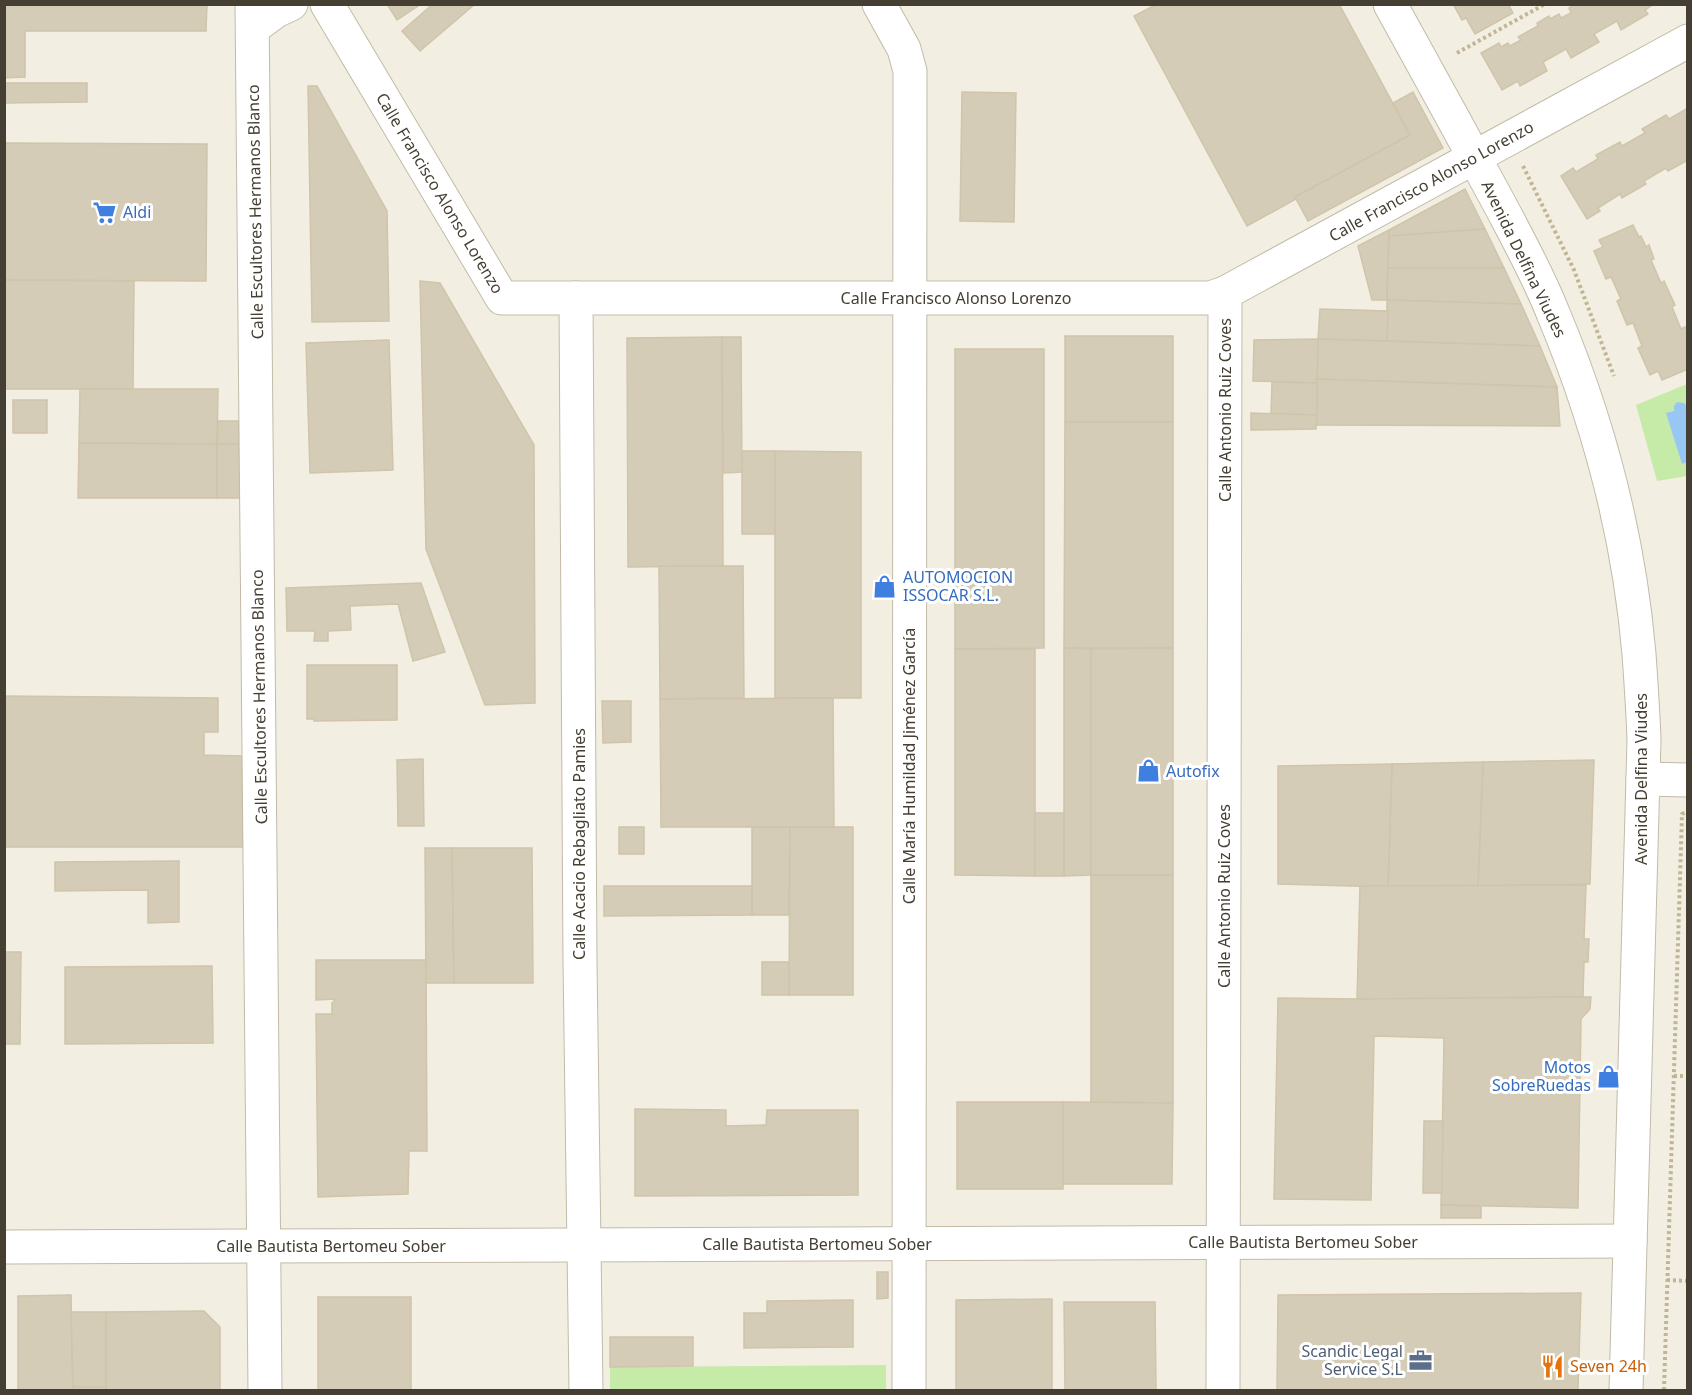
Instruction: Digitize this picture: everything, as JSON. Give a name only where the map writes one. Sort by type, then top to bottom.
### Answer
[{"type":"street","points":[[252,16],[276,11],[291,4]]},
{"type":"street","name":"Calle Francisco Alonso Lorenzo","points":[[327,4],[502,298],[1210,298],[1225,293],[1688,41]]},
{"type":"street","name":"Calle María Humildad Jiménez García","points":[[879,4],[909,64],[909,1390]]},
{"type":"street","name":"Avenida Delfina Viudes","points":[[1390,4],[1474,157],[1553,311],[1590,411],[1621,533],[1631,590],[1639,652],[1644,740],[1626,1390]]},
{"type":"street","name":"Calle Escultores Hermanos Blanco","points":[[252,16],[265,1390]]},
{"type":"street","name":"Calle Antonio Ruiz Coves","points":[[1223,1390],[1225,293]]},
{"type":"street","name":"Calle Acacio Rebagliato Pamies","points":[[576,298],[580,962],[586,1390]]},
{"type":"street","points":[[1643,779],[1688,780]]},
{"type":"street","name":"Calle Bautista Bertomeu Sober","points":[[4,1247],[1630,1240]]},
{"type":"path","points":[[1457,53],[1545,4]]},
{"type":"path","points":[[1664,1390],[1682,814],[1688,811]]},
{"type":"path","points":[[1674,1076],[1688,1076]]},
{"type":"path","points":[[1667,1280],[1688,1281]]},
{"type":"green space","points":[[1687,384],[1687,476],[1657,481],[1636,405]]},
{"type":"green space","points":[[886,1365],[886,1390],[610,1390],[610,1367]]},
{"type":"water","points":[[1677,402],[1687,406],[1687,462],[1682,464],[1666,413],[1674,411]]},
{"type":"building","points":[[4,4],[207,4],[206,31],[25,31],[25,77],[4,78]]},
{"type":"building","points":[[387,4],[421,4],[397,20]]},
{"type":"building","points":[[433,4],[475,4],[420,51],[402,31]]},
{"type":"building","points":[[1157,4],[1339,4],[1410,135],[1295,197],[1296,199],[1247,226],[1134,16]]},
{"type":"building","points":[[1453,4],[1508,4],[1513,13],[1475,34],[1466,18],[1462,20]]},
{"type":"building","points":[[1576,4],[1654,4],[1645,10],[1648,14],[1621,30],[1617,21],[1594,34],[1599,42],[1571,58],[1566,49],[1543,62],[1547,71],[1520,86],[1518,81],[1502,90],[1481,53],[1499,43],[1501,47],[1508,43],[1510,46],[1521,40],[1518,37],[1538,26],[1537,23],[1549,16],[1550,19],[1559,14],[1561,18],[1571,13],[1569,8]]},
{"type":"building","points":[[4,83],[87,83],[87,102],[4,103]]},
{"type":"building","points":[[308,86],[317,86],[387,211],[389,321],[312,322]]},
{"type":"building","points":[[962,92],[1016,93],[1014,222],[960,221]]},
{"type":"building","points":[[1413,92],[1443,148],[1308,221],[1295,197],[1410,135],[1393,103]]},
{"type":"building","points":[[1688,108],[1688,160],[1668,171],[1666,168],[1644,181],[1646,184],[1622,198],[1620,194],[1598,208],[1600,211],[1587,219],[1561,176],[1573,168],[1576,172],[1598,159],[1596,155],[1620,142],[1622,146],[1645,133],[1642,129],[1666,115],[1669,119]]},
{"type":"building","name":"Aldi","points":[[4,143],[207,144],[206,281],[4,280]]},
{"type":"building","points":[[1465,189],[1485,229],[1389,236],[1389,230]]},
{"type":"building","points":[[1633,225],[1646,247],[1649,245],[1654,259],[1651,260],[1661,283],[1664,281],[1675,305],[1672,307],[1681,329],[1685,327],[1688,331],[1688,369],[1662,380],[1658,371],[1650,375],[1638,348],[1642,346],[1633,323],[1627,325],[1617,301],[1621,299],[1611,277],[1606,279],[1594,251],[1603,247],[1599,240]]},
{"type":"building","points":[[1485,229],[1504,268],[1388,268],[1389,236]]},
{"type":"building","points":[[1389,230],[1387,300],[1372,300],[1358,246]]},
{"type":"building","points":[[1388,268],[1504,268],[1521,304],[1387,300]]},
{"type":"building","points":[[4,280],[134,281],[133,389],[4,389]]},
{"type":"building","points":[[420,281],[440,283],[534,445],[535,703],[485,705],[426,549]]},
{"type":"building","points":[[1387,300],[1521,304],[1540,346],[1387,341]]},
{"type":"building","points":[[1320,309],[1388,311],[1387,341],[1318,339]]},
{"type":"building","points":[[1065,336],[1173,336],[1173,422],[1065,422]]},
{"type":"building","points":[[722,337],[723,566],[628,567],[627,338]]},
{"type":"building","points":[[722,337],[741,337],[742,472],[723,473]]},
{"type":"building","points":[[1318,339],[1540,346],[1557,387],[1317,379]]},
{"type":"building","points":[[1318,339],[1317,383],[1253,381],[1254,340]]},
{"type":"building","points":[[389,340],[393,470],[310,473],[306,343]]},
{"type":"building","points":[[955,349],[1044,349],[1044,648],[955,649]]},
{"type":"building","points":[[1317,379],[1557,387],[1560,426],[1316,425]]},
{"type":"building","points":[[1272,382],[1317,383],[1317,415],[1271,414]]},
{"type":"building","points":[[80,389],[218,389],[217,444],[79,443]]},
{"type":"building","points":[[13,400],[47,400],[47,433],[13,433]]},
{"type":"building","points":[[1251,413],[1317,415],[1316,429],[1251,430]]},
{"type":"building","points":[[218,421],[239,421],[239,444],[217,444]]},
{"type":"building","points":[[1065,422],[1173,422],[1173,648],[1064,648]]},
{"type":"building","points":[[79,443],[217,444],[217,498],[78,498]]},
{"type":"building","points":[[217,444],[239,444],[240,498],[217,498]]},
{"type":"building","points":[[742,451],[775,451],[775,534],[742,534]]},
{"type":"building","points":[[775,451],[861,452],[861,698],[775,698]]},
{"type":"building","points":[[659,566],[743,566],[744,698],[660,699]]},
{"type":"building","points":[[421,583],[445,652],[413,661],[398,604],[350,606],[351,630],[328,631],[328,641],[314,641],[315,631],[287,631],[286,588]]},
{"type":"building","points":[[1064,648],[1091,649],[1091,875],[1064,876]]},
{"type":"building","points":[[1173,648],[1173,875],[1091,875],[1091,649]]},
{"type":"building","points":[[955,649],[1035,649],[1035,876],[955,875]]},
{"type":"building","points":[[307,665],[397,665],[397,720],[314,721],[314,719],[307,719]]},
{"type":"building","points":[[4,696],[218,698],[218,732],[204,732],[204,755],[242,756],[243,847],[4,847]]},
{"type":"building","points":[[833,698],[834,827],[661,827],[660,699]]},
{"type":"building","points":[[602,701],[631,701],[631,742],[603,743]]},
{"type":"building","points":[[423,759],[424,826],[398,826],[397,760]]},
{"type":"building","points":[[1594,760],[1590,884],[1478,886],[1483,762]]},
{"type":"building","points":[[1483,762],[1478,886],[1388,887],[1392,764]]},
{"type":"building","points":[[1392,764],[1388,887],[1278,884],[1278,766]]},
{"type":"building","points":[[1035,813],[1064,813],[1064,876],[1035,876]]},
{"type":"building","points":[[619,827],[644,827],[644,854],[619,854]]},
{"type":"building","points":[[752,827],[790,827],[789,915],[752,915]]},
{"type":"building","points":[[790,827],[853,827],[853,995],[789,995]]},
{"type":"building","points":[[425,848],[452,848],[454,983],[426,983]]},
{"type":"building","points":[[452,848],[532,848],[533,983],[454,983]]},
{"type":"building","points":[[179,861],[179,922],[148,923],[148,890],[55,891],[55,862]]},
{"type":"building","points":[[1091,875],[1173,875],[1173,1103],[1091,1102]]},
{"type":"building","points":[[1586,885],[1584,939],[1589,939],[1588,962],[1584,962],[1583,997],[1357,999],[1360,886]]},
{"type":"building","points":[[604,886],[752,886],[752,915],[604,916]]},
{"type":"building","points":[[4,952],[21,952],[20,1044],[4,1044]]},
{"type":"building","points":[[316,960],[426,960],[427,1151],[409,1151],[408,1194],[318,1197],[316,1014],[332,1014],[332,1003],[336,999],[316,1000]]},
{"type":"building","points":[[762,962],[789,962],[789,995],[762,995]]},
{"type":"building","points":[[212,966],[213,1043],[65,1044],[65,967]]},
{"type":"building","points":[[1591,997],[1590,1009],[1581,1019],[1578,1208],[1441,1205],[1444,1038],[1374,1036],[1371,1200],[1274,1199],[1278,998]]},
{"type":"building","points":[[957,1102],[1063,1102],[1063,1189],[957,1189]]},
{"type":"building","points":[[1063,1102],[1173,1103],[1172,1184],[1063,1184]]},
{"type":"building","points":[[635,1109],[726,1110],[726,1126],[766,1125],[767,1110],[858,1110],[858,1195],[635,1196]]},
{"type":"building","points":[[1424,1121],[1443,1121],[1442,1193],[1423,1193]]},
{"type":"building","points":[[1441,1205],[1481,1206],[1481,1218],[1441,1218]]},
{"type":"building","points":[[877,1272],[888,1272],[888,1298],[877,1299]]},
{"type":"building","points":[[1581,1293],[1578,1390],[1277,1390],[1278,1295]]},
{"type":"building","points":[[71,1295],[73,1390],[18,1390],[18,1296]]},
{"type":"building","points":[[318,1297],[411,1297],[411,1390],[318,1390]]},
{"type":"building","points":[[1052,1299],[1052,1390],[956,1390],[956,1300]]},
{"type":"building","points":[[853,1300],[853,1347],[744,1348],[744,1313],[767,1313],[767,1301]]},
{"type":"building","points":[[1064,1302],[1155,1302],[1156,1390],[1065,1390]]},
{"type":"building","points":[[204,1311],[220,1327],[220,1390],[106,1390],[106,1312]]},
{"type":"building","points":[[71,1312],[106,1312],[106,1387],[73,1387]]},
{"type":"building","points":[[610,1337],[693,1337],[693,1366],[610,1367]]},
{"type":"building","points":[[73,1387],[106,1387],[106,1390],[73,1390]]},
{"type":"place","name":"Aldi","points":[[105,212]]},
{"type":"place","name":"AUTOMOCION ISSOCAR S.L.","points":[[885,586]]},
{"type":"place","name":"Autofix","points":[[1148,771]]},
{"type":"place","name":"Motos SobreRuedas","points":[[1609,1076]]},
{"type":"place","name":"Scandic Legal Service S.L","points":[[1421,1360]]},
{"type":"place","name":"Seven 24h","points":[[1552,1366]]}]
